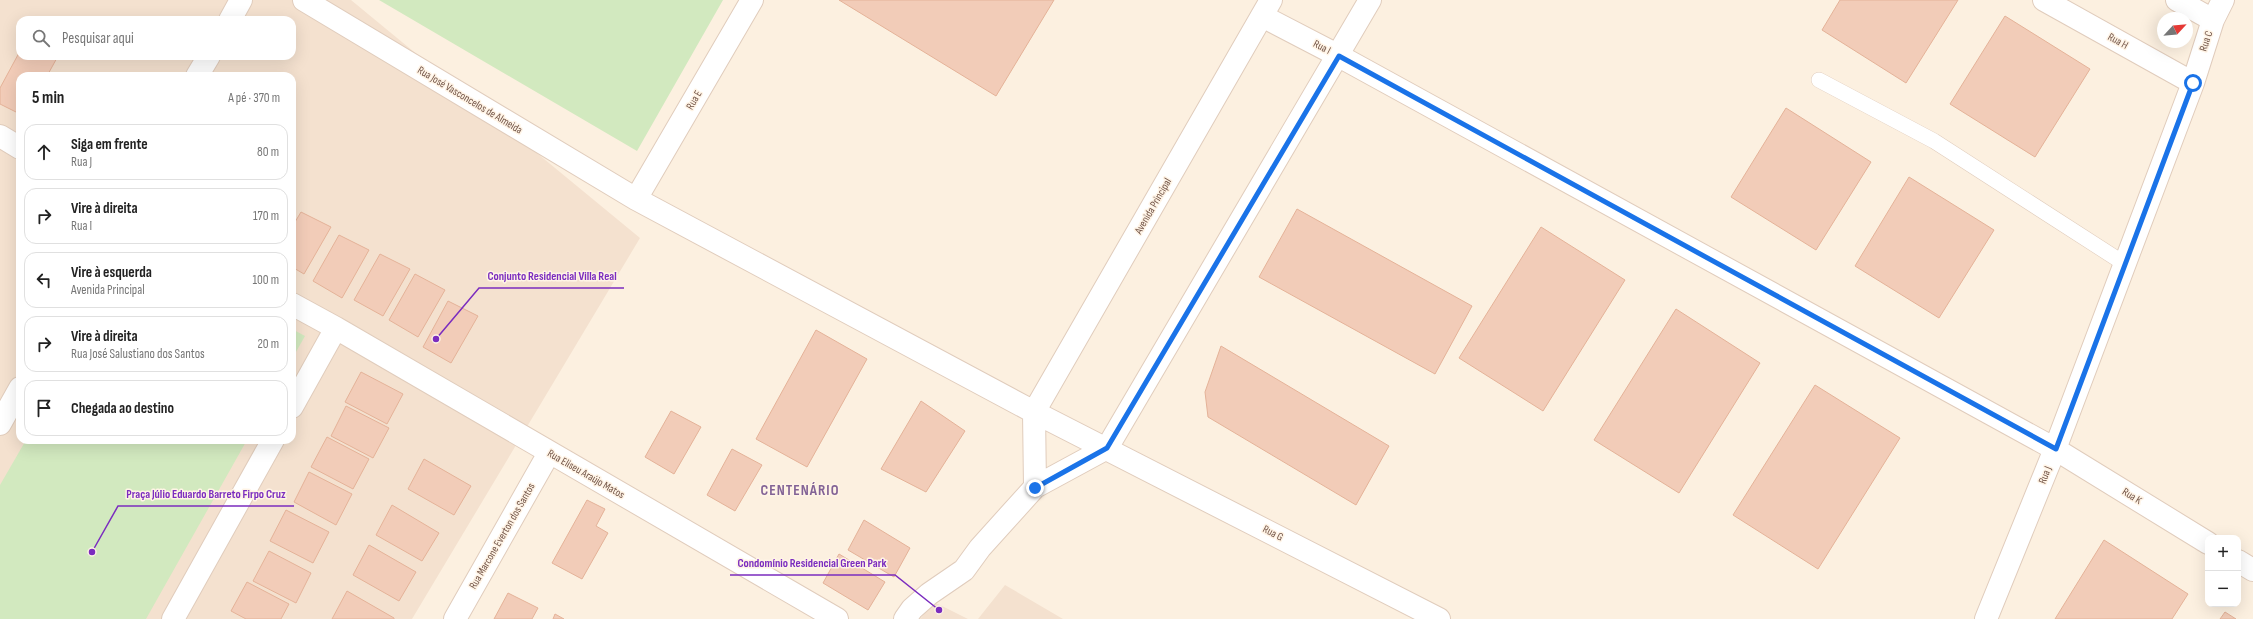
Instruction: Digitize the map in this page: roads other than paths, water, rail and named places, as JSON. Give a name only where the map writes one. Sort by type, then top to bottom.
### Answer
[{"type":"street","points":[[232,16],[241,0]]},
{"type":"street","name":"Rua José Vasconcelos de Almeida","points":[[304,0],[636,199],[1034,412]]},
{"type":"street","name":"Rua E","points":[[636,199],[752,0]]},
{"type":"street","points":[[905,619],[929,594],[964,570],[980,548],[1035,488],[1107,448],[1339,56],[1370,0]]},
{"type":"street","name":"Rua H","points":[[2044,0],[2193,83]]},
{"type":"street","points":[[2177,0],[2213,20]]},
{"type":"street","name":"Rua C","points":[[2193,83],[2213,20],[2223,0]]},
{"type":"street","name":"Rua I","points":[[1267,8],[1339,56],[2056,449]]},
{"type":"street","name":"Avenida Principal","points":[[1034,412],[1267,8]]},
{"type":"street","points":[[199,72],[207,60]]},
{"type":"street","name":"Rua J","points":[[1986,619],[2056,449],[2193,83]]},
{"type":"street","points":[[0,136],[16,146]]},
{"type":"street","name":"Rua Eliseu Araújo Matos","points":[[296,306],[837,619]]},
{"type":"street","points":[[296,400],[336,328]]},
{"type":"street","points":[[0,424],[16,395]]},
{"type":"street","points":[[1034,412],[1035,488]]},
{"type":"street","name":"Rua G","points":[[1034,412],[1439,619]]},
{"type":"street","points":[[173,619],[271,444]]},
{"type":"street","name":"Rua K","points":[[2056,449],[2205,541]]},
{"type":"street","name":"Rua Marcone Everton dos Santos","points":[[455,619],[549,453]]},
{"type":"street","points":[[2241,563],[2253,570]]},
{"type":"lane","points":[[1819,80],[1934,141],[2125,264]]},
{"type":"place","name":"Conjunto Residencial Villa Real","points":[[436,339]]},
{"type":"place","name":"Praça Júlio Eduardo Barreto Firpo Cruz","points":[[92,552]]},
{"type":"place","name":"Condomínio Residencial Green Park","points":[[939,610]]},
{"type":"district","name":"CENTENÁRIO","points":[[800,490]]}]
